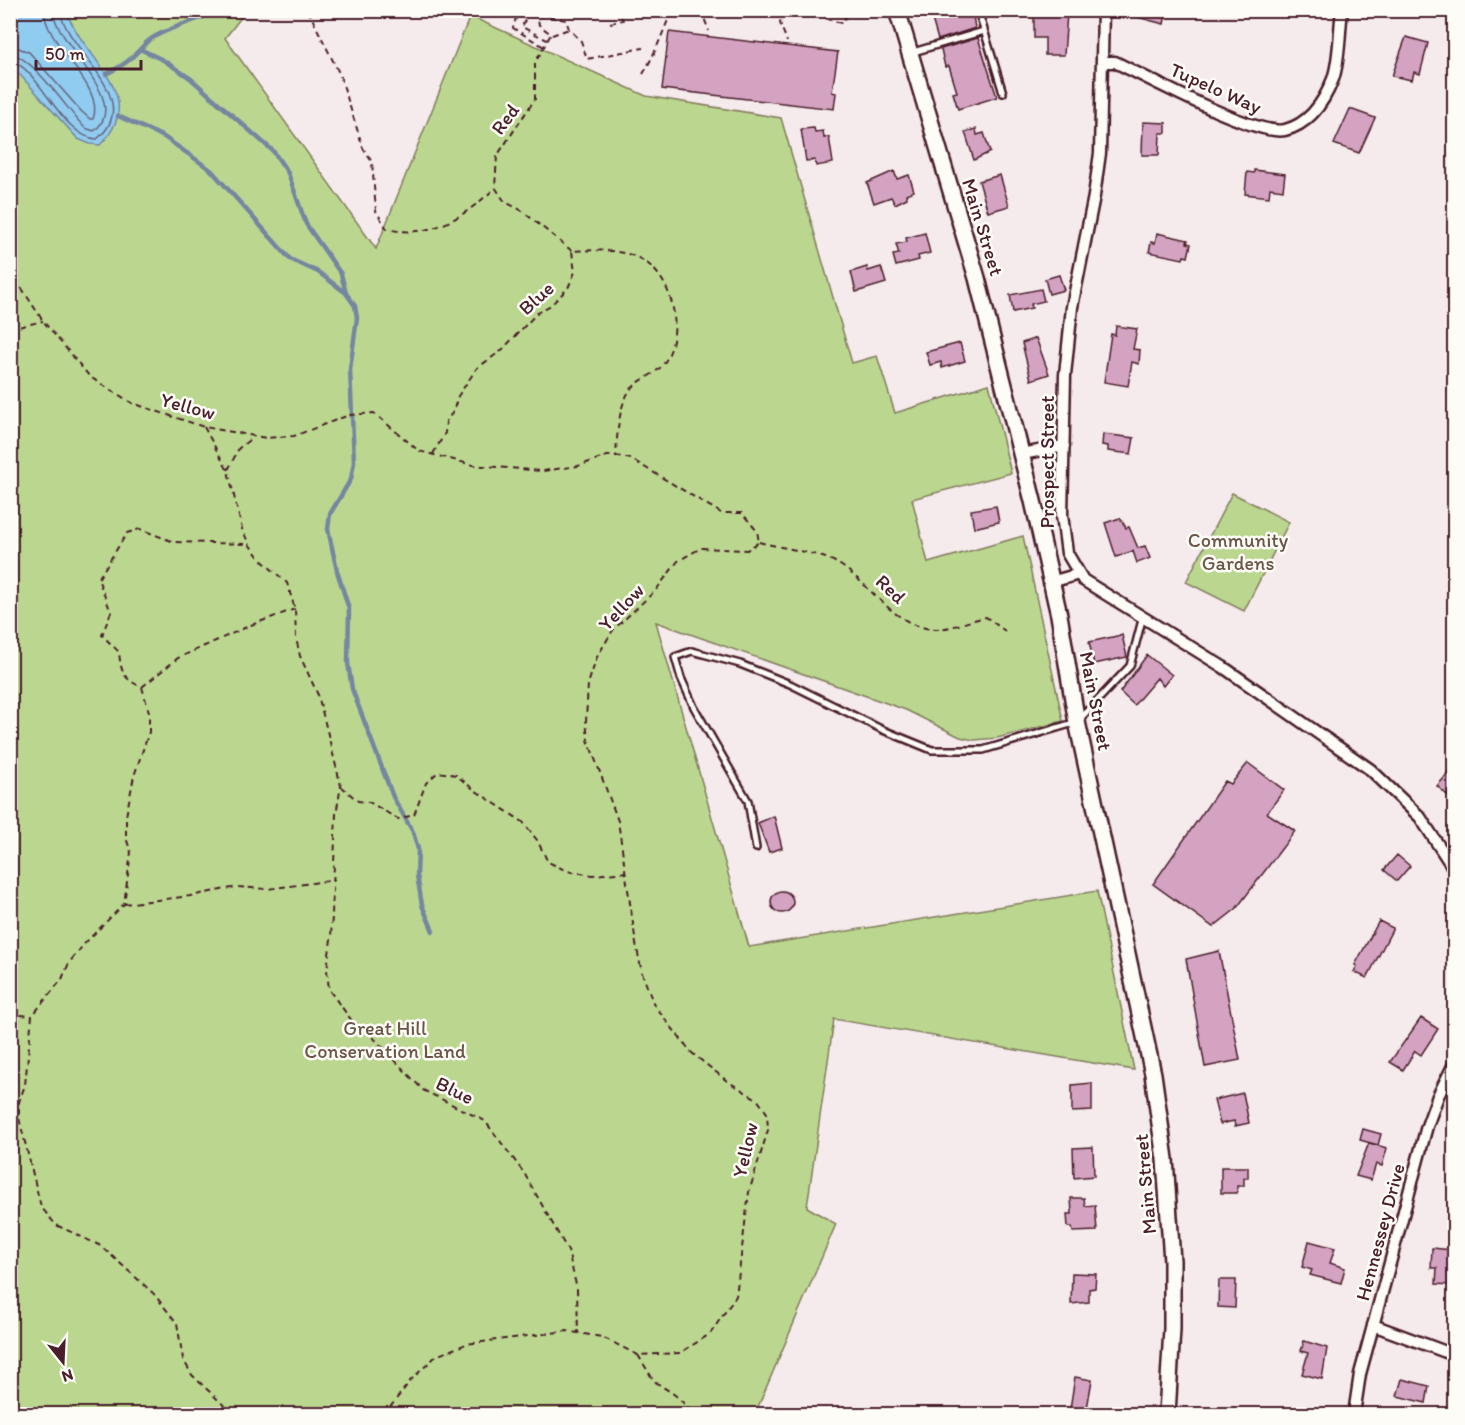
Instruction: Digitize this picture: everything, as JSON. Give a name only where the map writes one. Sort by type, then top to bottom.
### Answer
[{"type":"main road","name":"Main Street","points":[[897,10],[977,278],[1022,454],[1051,582],[1077,722],[1116,897],[1160,1117],[1169,1197],[1172,1261],[1172,1329],[1167,1414]]},
{"type":"street","name":"Prospect Street","points":[[1103,10],[1100,153],[1072,307],[1065,375],[1062,515],[1067,553],[1083,580],[1223,667],[1371,770],[1420,817],[1455,869]]},
{"type":"street","name":"Tupelo Way","points":[[1103,62],[1115,62],[1255,127],[1282,131],[1302,124],[1320,104],[1334,77],[1342,10]]},
{"type":"street","points":[[1022,454],[1064,446]]},
{"type":"street","points":[[1051,582],[1079,574]]},
{"type":"street","name":"Hennessey Drive","points":[[1354,1414],[1360,1374],[1427,1126],[1438,1096],[1455,1064]]},
{"type":"street","points":[[1373,1324],[1455,1355]]},
{"type":"lane","points":[[978,10],[1003,93]]},
{"type":"lane","points":[[909,53],[984,31]]},
{"type":"lane","points":[[756,848],[748,801],[694,707],[681,678],[675,657],[692,651],[740,664],[790,684],[883,730],[932,750],[983,750],[1077,722],[1130,666],[1143,616]]},
{"type":"path","points":[[308,10],[340,75],[363,148],[372,162],[376,211],[387,229],[407,234],[432,229],[473,209],[495,187],[505,202],[521,210],[572,250],[606,249],[647,262],[657,273],[672,302],[674,340],[659,372],[631,390],[618,433],[616,456],[640,464],[721,513],[742,513],[757,531],[759,542]]},
{"type":"path","points":[[507,10],[516,18],[513,28],[544,47]]},
{"type":"path","points":[[529,10],[522,27],[547,40]]},
{"type":"path","points":[[610,23],[623,20],[622,15],[616,10]]},
{"type":"path","points":[[700,10],[709,31]]},
{"type":"path","points":[[782,10],[780,23],[787,42]]},
{"type":"path","points":[[819,10],[825,18],[841,23],[851,10]]},
{"type":"path","points":[[860,10],[868,15],[875,10]]},
{"type":"path","points":[[643,74],[659,45],[660,36],[671,13]]},
{"type":"path","points":[[569,29],[551,34],[539,25],[542,15],[560,16],[566,20],[569,29],[581,41],[587,59],[643,48]]},
{"type":"path","name":"Red","points":[[495,187],[497,156],[535,99],[535,63],[551,34]]},
{"type":"path","name":"Blue","points":[[433,454],[445,433],[446,421],[453,412],[458,396],[477,368],[501,351],[538,312],[551,305],[568,288],[575,272],[572,250]]},
{"type":"path","name":"Yellow","points":[[10,270],[43,321],[90,377],[132,403],[204,427],[253,437],[282,439],[349,415],[374,413],[419,451],[473,465],[543,471],[578,466],[607,456],[616,456]]},
{"type":"path","points":[[10,329],[43,321]]},
{"type":"path","name":"Blue","points":[[204,427],[228,471],[242,529],[249,544],[260,559],[287,583],[295,609],[296,638],[300,656],[318,695],[340,786],[336,814],[335,880],[327,970],[329,990],[352,1021],[369,1033],[423,1090],[485,1121],[524,1173],[568,1251],[577,1288],[578,1332]]},
{"type":"path","points":[[228,471],[239,448],[253,437]]},
{"type":"path","points":[[233,1414],[192,1375],[183,1359],[177,1323],[153,1293],[101,1246],[56,1225],[41,1207],[19,1118],[19,1102],[25,1085],[32,1016],[62,979],[69,963],[85,943],[124,904],[132,852],[126,838],[126,816],[134,776],[149,732],[149,712],[142,687],[127,680],[121,671],[119,652],[102,635],[111,612],[98,579],[127,533],[140,529],[174,542],[249,544]]},
{"type":"path","name":"Red","points":[[759,542],[832,561],[860,578],[892,612],[908,621],[937,629],[986,617],[1005,631]]},
{"type":"path","name":"Yellow","points":[[379,1414],[391,1406],[411,1380],[436,1356],[465,1344],[535,1333],[578,1332],[602,1337],[638,1355],[680,1353],[710,1334],[736,1296],[749,1192],[768,1130],[767,1113],[757,1099],[727,1081],[692,1053],[654,1005],[640,963],[618,821],[588,740],[586,721],[588,684],[597,657],[613,630],[656,590],[678,561],[701,548],[747,550],[759,542]]},
{"type":"path","points":[[142,687],[178,658],[196,652],[251,625],[295,609]]},
{"type":"path","points":[[340,786],[358,801],[369,802],[398,819],[414,815],[426,783],[438,772],[456,775],[523,822],[537,840],[548,862],[567,871],[593,875],[626,872]]},
{"type":"path","points":[[124,904],[190,896],[237,887],[267,889],[335,880]]},
{"type":"path","points":[[10,1014],[32,1016]]},
{"type":"path","points":[[638,1355],[654,1381],[675,1395],[695,1414]]},
{"type":"green space","name":"Great Hill Conservation Land","points":[[10,11],[246,11],[225,38],[376,249],[470,16],[646,96],[781,118],[852,363],[877,356],[895,413],[989,384],[1011,473],[912,499],[928,563],[1023,536],[1063,721],[997,738],[974,740],[960,737],[906,710],[656,622],[749,947],[1097,891],[1134,1070],[834,1019],[807,1207],[836,1224],[755,1414],[11,1414]]},
{"type":"green space","name":"Community Gardens","points":[[1232,493],[1289,522],[1244,611],[1186,582]]},
{"type":"water","points":[[10,11],[65,11],[104,71],[116,95],[117,119],[111,132],[100,145],[78,139],[11,65]]},
{"type":"building","points":[[933,10],[972,10],[975,28],[938,40],[932,19],[935,17]]},
{"type":"building","points":[[1125,10],[1167,10],[1164,24],[1125,14]]},
{"type":"building","points":[[1034,13],[1067,13],[1064,55],[1045,55],[1045,38],[1034,38]]},
{"type":"building","points":[[669,32],[838,52],[832,92],[836,93],[834,109],[662,89]]},
{"type":"building","points":[[1406,37],[1428,43],[1420,74],[1414,72],[1412,80],[1392,76]]},
{"type":"building","points":[[978,38],[997,97],[958,109],[953,93],[957,92],[949,66],[945,67],[941,49]]},
{"type":"building","points":[[1350,109],[1375,118],[1359,153],[1334,144]]},
{"type":"building","points":[[1143,122],[1166,123],[1166,133],[1160,133],[1159,155],[1142,155]]},
{"type":"building","points":[[814,128],[815,132],[823,131],[824,138],[829,137],[833,163],[816,166],[815,160],[806,161],[801,129]]},
{"type":"building","points":[[976,129],[977,135],[984,133],[990,152],[974,160],[965,132]]},
{"type":"building","points":[[1254,170],[1285,174],[1283,190],[1270,188],[1269,197],[1245,194],[1247,172],[1254,173]]},
{"type":"building","points":[[894,171],[897,179],[909,175],[914,191],[906,194],[907,198],[895,204],[891,197],[874,203],[867,183]]},
{"type":"building","points":[[1000,175],[1009,206],[988,212],[979,181]]},
{"type":"building","points":[[925,233],[930,253],[918,256],[919,260],[896,266],[893,255],[899,254],[896,244],[907,242],[906,238]]},
{"type":"building","points":[[1157,233],[1188,240],[1187,243],[1191,244],[1188,257],[1184,256],[1183,259],[1149,252],[1151,242],[1155,243]]},
{"type":"building","points":[[867,267],[868,271],[881,267],[886,283],[856,292],[851,272]]},
{"type":"building","points":[[1059,275],[1064,290],[1049,294],[1045,279]]},
{"type":"building","points":[[1041,289],[1044,301],[1031,304],[1032,308],[1013,312],[1010,295]]},
{"type":"building","points":[[1116,326],[1137,329],[1133,349],[1140,350],[1139,364],[1132,362],[1128,386],[1104,382],[1111,334],[1115,335]]},
{"type":"building","points":[[1036,338],[1049,374],[1031,380],[1022,343]]},
{"type":"building","points":[[960,343],[965,361],[942,368],[941,362],[930,365],[926,352]]},
{"type":"building","points":[[1103,434],[1134,438],[1131,454],[1108,451],[1108,446],[1102,445]]},
{"type":"building","points":[[996,506],[999,522],[974,528],[971,510]]},
{"type":"building","points":[[1120,518],[1126,528],[1129,527],[1138,548],[1145,546],[1150,558],[1137,563],[1133,551],[1116,557],[1105,523]]},
{"type":"building","points":[[1122,635],[1127,657],[1094,664],[1089,642]]},
{"type":"building","points":[[1147,655],[1172,675],[1163,686],[1157,678],[1134,705],[1120,692]]},
{"type":"building","points":[[1248,763],[1284,790],[1267,813],[1295,831],[1236,909],[1213,927],[1153,884],[1225,781],[1231,784]]},
{"type":"building","points":[[1455,766],[1455,802],[1437,786]]},
{"type":"building","points":[[774,816],[782,848],[769,852],[758,823]]},
{"type":"building","points":[[1397,855],[1410,866],[1397,881],[1384,870]]},
{"type":"building","points":[[782,891],[790,894],[793,902],[790,910],[782,913],[774,910],[771,902],[774,894]]},
{"type":"building","points":[[1379,921],[1393,928],[1367,978],[1354,972],[1357,966],[1355,965]]},
{"type":"building","points":[[1219,951],[1240,1060],[1205,1067],[1186,959]]},
{"type":"building","points":[[1421,1018],[1438,1029],[1421,1055],[1415,1051],[1403,1070],[1390,1062]]},
{"type":"building","points":[[1092,1083],[1092,1111],[1072,1112],[1072,1085]]},
{"type":"building","points":[[1243,1093],[1249,1123],[1235,1126],[1234,1121],[1220,1124],[1214,1100]]},
{"type":"building","points":[[1363,1129],[1381,1134],[1378,1145],[1360,1140]]},
{"type":"building","points":[[1369,1143],[1387,1148],[1382,1166],[1376,1164],[1371,1180],[1356,1176]]},
{"type":"building","points":[[1093,1147],[1094,1176],[1074,1178],[1073,1148]]},
{"type":"building","points":[[1221,1167],[1248,1167],[1248,1178],[1244,1178],[1244,1186],[1237,1186],[1237,1193],[1221,1193]]},
{"type":"building","points":[[1071,1198],[1084,1198],[1085,1206],[1095,1205],[1097,1231],[1073,1232],[1072,1227],[1068,1227],[1067,1214],[1072,1214]]},
{"type":"building","points":[[1309,1241],[1335,1248],[1330,1263],[1345,1268],[1341,1283],[1310,1275],[1312,1270],[1302,1267]]},
{"type":"building","points":[[1432,1248],[1452,1250],[1451,1285],[1436,1284],[1437,1268],[1431,1268]]},
{"type":"building","points":[[1072,1273],[1096,1274],[1095,1288],[1089,1289],[1089,1302],[1071,1304]]},
{"type":"building","points":[[1219,1280],[1236,1280],[1235,1308],[1218,1307]]},
{"type":"building","points":[[1304,1341],[1327,1348],[1322,1379],[1302,1374],[1308,1353],[1301,1351]]},
{"type":"building","points":[[1075,1377],[1092,1380],[1086,1414],[1074,1414],[1074,1410],[1070,1409]]},
{"type":"building","points":[[1402,1379],[1429,1386],[1426,1403],[1397,1396]]},
{"type":"waterway","points":[[106,74],[125,63],[147,42],[162,33],[226,10]]},
{"type":"waterway","points":[[142,50],[163,60],[190,78],[273,151],[288,173],[306,224],[341,274],[346,293]]},
{"type":"waterway","points":[[118,116],[164,137],[211,170],[290,259],[318,272],[346,293],[355,306],[357,318],[350,369],[354,462],[351,479],[330,514],[328,529],[337,571],[349,609],[348,663],[352,689],[393,797],[413,832],[418,849],[417,875],[422,905],[433,931]]}]
